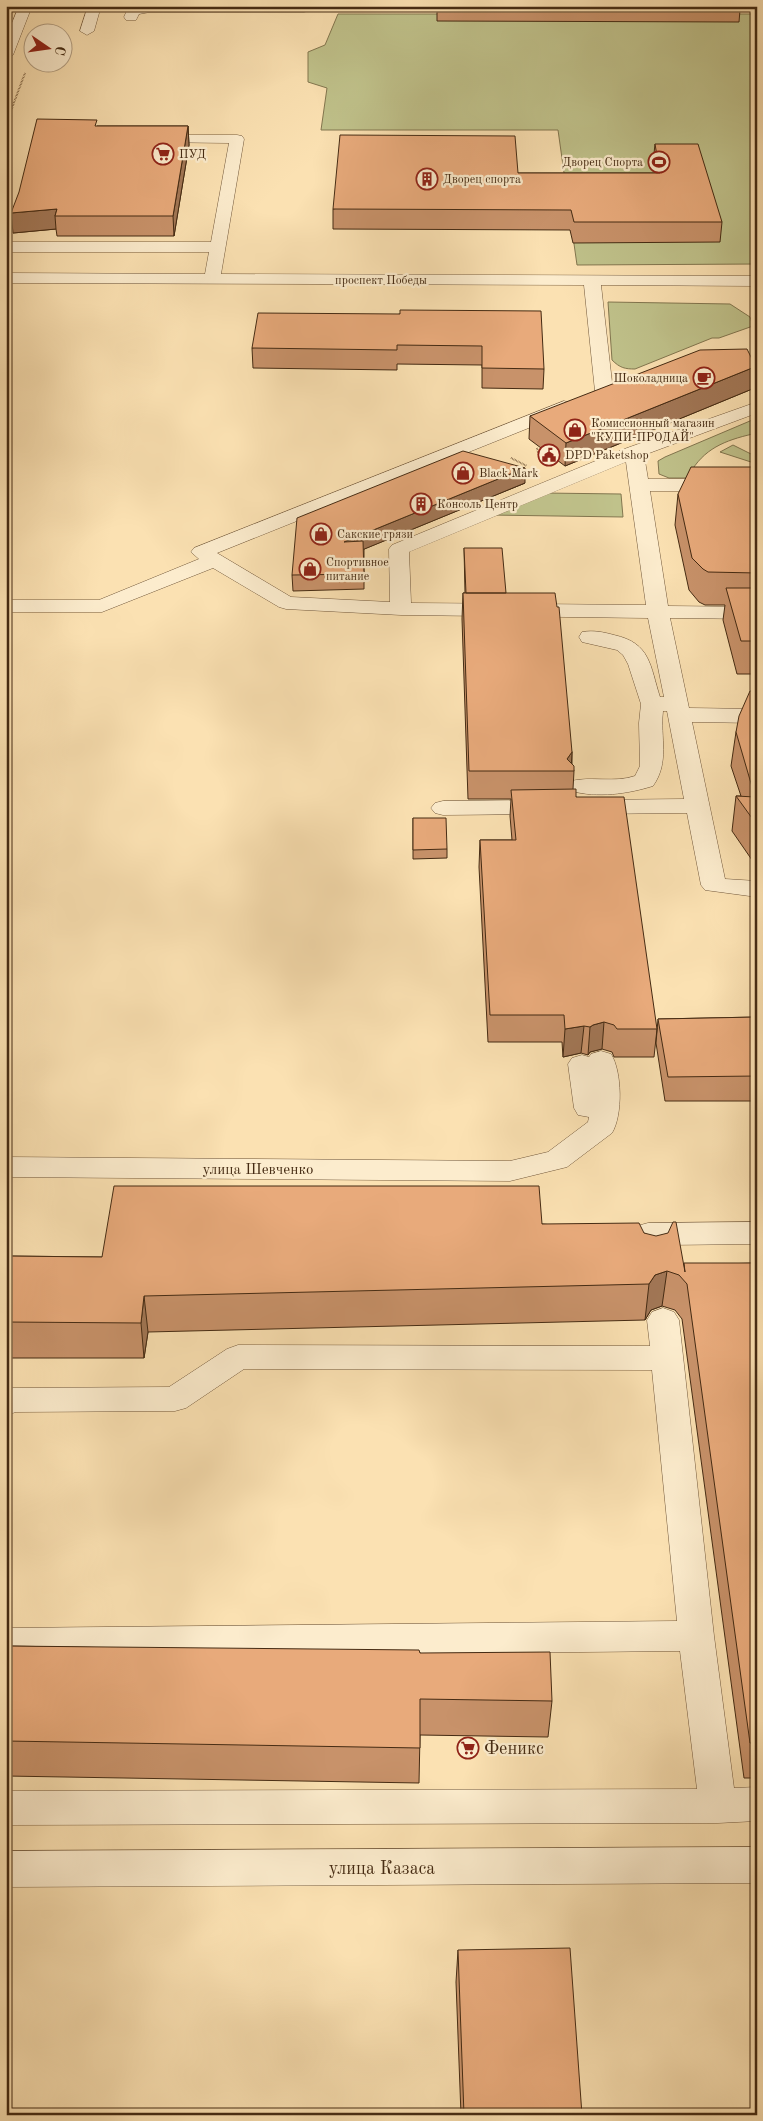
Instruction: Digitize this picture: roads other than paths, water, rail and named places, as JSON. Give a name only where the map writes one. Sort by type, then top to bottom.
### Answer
[{"type":"street","points":[[6,55],[26,6]]},
{"type":"street","points":[[87,31],[95,6]]},
{"type":"street","points":[[131,17],[133,11],[150,8],[304,8],[311,6]]},
{"type":"street","points":[[138,139],[237,139],[212,280]]},
{"type":"street","points":[[6,247],[218,247]]},
{"type":"street","name":"проспект Победы","points":[[6,278],[757,281]]},
{"type":"street","points":[[592,280],[613,387],[201,552],[286,603],[660,620]]},
{"type":"street","points":[[401,608],[398,549],[634,452],[757,407]]},
{"type":"street","points":[[634,452],[660,620],[714,885],[757,889]]},
{"type":"street","points":[[639,485],[757,485]]},
{"type":"street","points":[[6,606],[102,606],[215,560]]},
{"type":"street","points":[[569,628],[757,612]]},
{"type":"street","points":[[579,786],[625,787],[645,781],[652,766],[650,723],[652,704],[647,696],[635,653],[624,644],[590,637]]},
{"type":"street","points":[[652,704],[678,709],[757,716]]},
{"type":"street","points":[[442,808],[698,806]]},
{"type":"street","name":"улица Шевченко","points":[[6,1167],[510,1171],[556,1160],[602,1126],[606,1100],[592,1062]]},
{"type":"street","points":[[652,1259],[648,1234],[757,1233]]},
{"type":"street","points":[[663,1320],[696,1636],[718,1806]]},
{"type":"street","points":[[6,1403],[13,1400],[175,1399],[238,1357],[667,1358]]},
{"type":"street","points":[[6,1643],[696,1636]]},
{"type":"street","points":[[6,1808],[718,1806],[757,1804]]},
{"type":"street","name":"улица Казаса","points":[[6,1869],[757,1865]]},
{"type":"tram line","points":[[6,18],[11,6]]},
{"type":"place","name":"ПУД","points":[[163,154]]},
{"type":"place","name":"Дворец Спорта","points":[[659,162]]},
{"type":"place","name":"Дворец спорта","points":[[427,179]]},
{"type":"place","name":"Шоколадница","points":[[704,378]]},
{"type":"place","name":"Комиссионный магазин \"КУПИ-ПРОДАЙ\"","points":[[575,430]]},
{"type":"place","name":"DPD Paketshop","points":[[549,455]]},
{"type":"place","name":"Black Mark","points":[[463,473]]},
{"type":"place","name":"Консоль Центр","points":[[421,504]]},
{"type":"place","name":"Сакские грязи","points":[[321,534]]},
{"type":"place","name":"Спортивное питание","points":[[310,569]]},
{"type":"place","name":"Феникс","points":[[468,1748]]}]
